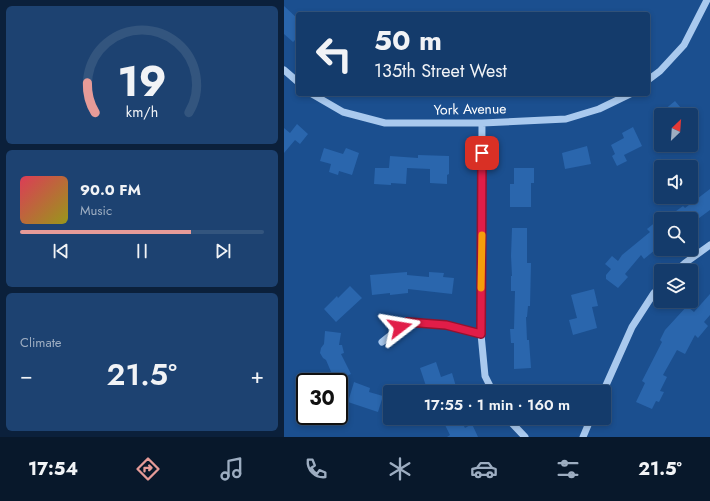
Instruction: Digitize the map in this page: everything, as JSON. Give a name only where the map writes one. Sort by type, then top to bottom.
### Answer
[{"type":"street","points":[[650,78],[684,45],[708,0]]},
{"type":"street","points":[[284,70],[296,80]]},
{"type":"street","name":"York Avenue","points":[[315,96],[343,112],[385,123],[482,123],[566,119],[599,110],[626,96]]},
{"type":"street","points":[[482,123],[481,334],[485,376],[490,385]]},
{"type":"street","points":[[684,264],[710,245]]},
{"type":"street","points":[[606,385],[632,327],[654,293]]},
{"type":"street","points":[[382,342],[407,322],[446,325],[481,334]]},
{"type":"street","points":[[514,425],[525,437]]},
{"type":"street","points":[[583,437],[588,425]]},
{"type":"building","points":[[284,6],[296,17],[296,39],[293,42],[284,34]]},
{"type":"building","points":[[675,101],[681,108],[666,108]]},
{"type":"building","points":[[297,124],[308,134],[300,144],[295,140],[284,153],[284,128],[290,133]]},
{"type":"building","points":[[633,127],[642,146],[624,155],[627,161],[617,166],[612,156],[615,154],[611,145],[624,138],[622,133]]},
{"type":"building","points":[[587,146],[591,164],[565,169],[562,153]]},
{"type":"building","points":[[324,148],[343,154],[346,148],[359,153],[352,175],[339,171],[338,175],[329,172],[331,164],[320,161]]},
{"type":"building","points":[[418,155],[449,156],[449,174],[447,175],[447,184],[430,183],[430,169],[407,168],[406,184],[374,184],[375,168],[389,168],[390,156],[418,158]]},
{"type":"building","points":[[514,168],[534,168],[534,183],[531,183],[531,207],[510,207],[510,184],[514,184]]},
{"type":"building","points":[[710,189],[710,210],[698,219],[698,212],[675,212],[683,206],[685,208],[690,204],[698,204],[698,198]]},
{"type":"building","points":[[654,223],[654,251],[644,259],[641,255],[625,274],[628,277],[618,288],[606,279],[606,275],[611,269],[605,264],[612,256],[618,261],[622,255],[650,232],[647,229]]},
{"type":"building","points":[[512,228],[527,228],[527,263],[531,263],[530,306],[528,306],[526,317],[527,340],[529,340],[531,368],[514,369],[514,343],[511,343],[510,329],[514,329],[515,291],[511,291]]},
{"type":"building","points":[[407,272],[407,275],[429,277],[429,272],[444,273],[443,277],[454,278],[452,294],[408,289],[408,293],[372,295],[370,275]]},
{"type":"building","points":[[350,286],[362,298],[336,322],[324,309]]},
{"type":"building","points":[[594,289],[598,306],[592,307],[597,328],[573,335],[569,320],[577,318],[571,295]]},
{"type":"building","points":[[710,294],[710,315],[704,322],[708,326],[698,338],[695,335],[685,354],[677,350],[663,375],[667,377],[660,391],[664,392],[659,402],[656,401],[652,409],[636,402],[645,383],[642,381],[662,342],[660,340],[665,330],[685,308],[689,308],[694,312]]},
{"type":"building","points":[[325,331],[341,333],[339,345],[342,345],[344,353],[341,354],[351,374],[348,375],[348,373],[332,373],[326,360],[320,353],[324,344]]},
{"type":"building","points":[[436,362],[441,377],[452,373],[456,385],[426,385],[420,368]]},
{"type":"building","points":[[354,382],[370,388],[369,392],[383,396],[378,412],[348,402]]},
{"type":"building","points":[[445,425],[464,425],[465,428],[472,425],[478,437],[447,437],[450,435]]},
{"type":"slow traffic","points":[[481,288],[482,235]]},
{"type":"route","points":[[400,327],[407,322],[446,325],[481,334],[482,153]]}]
